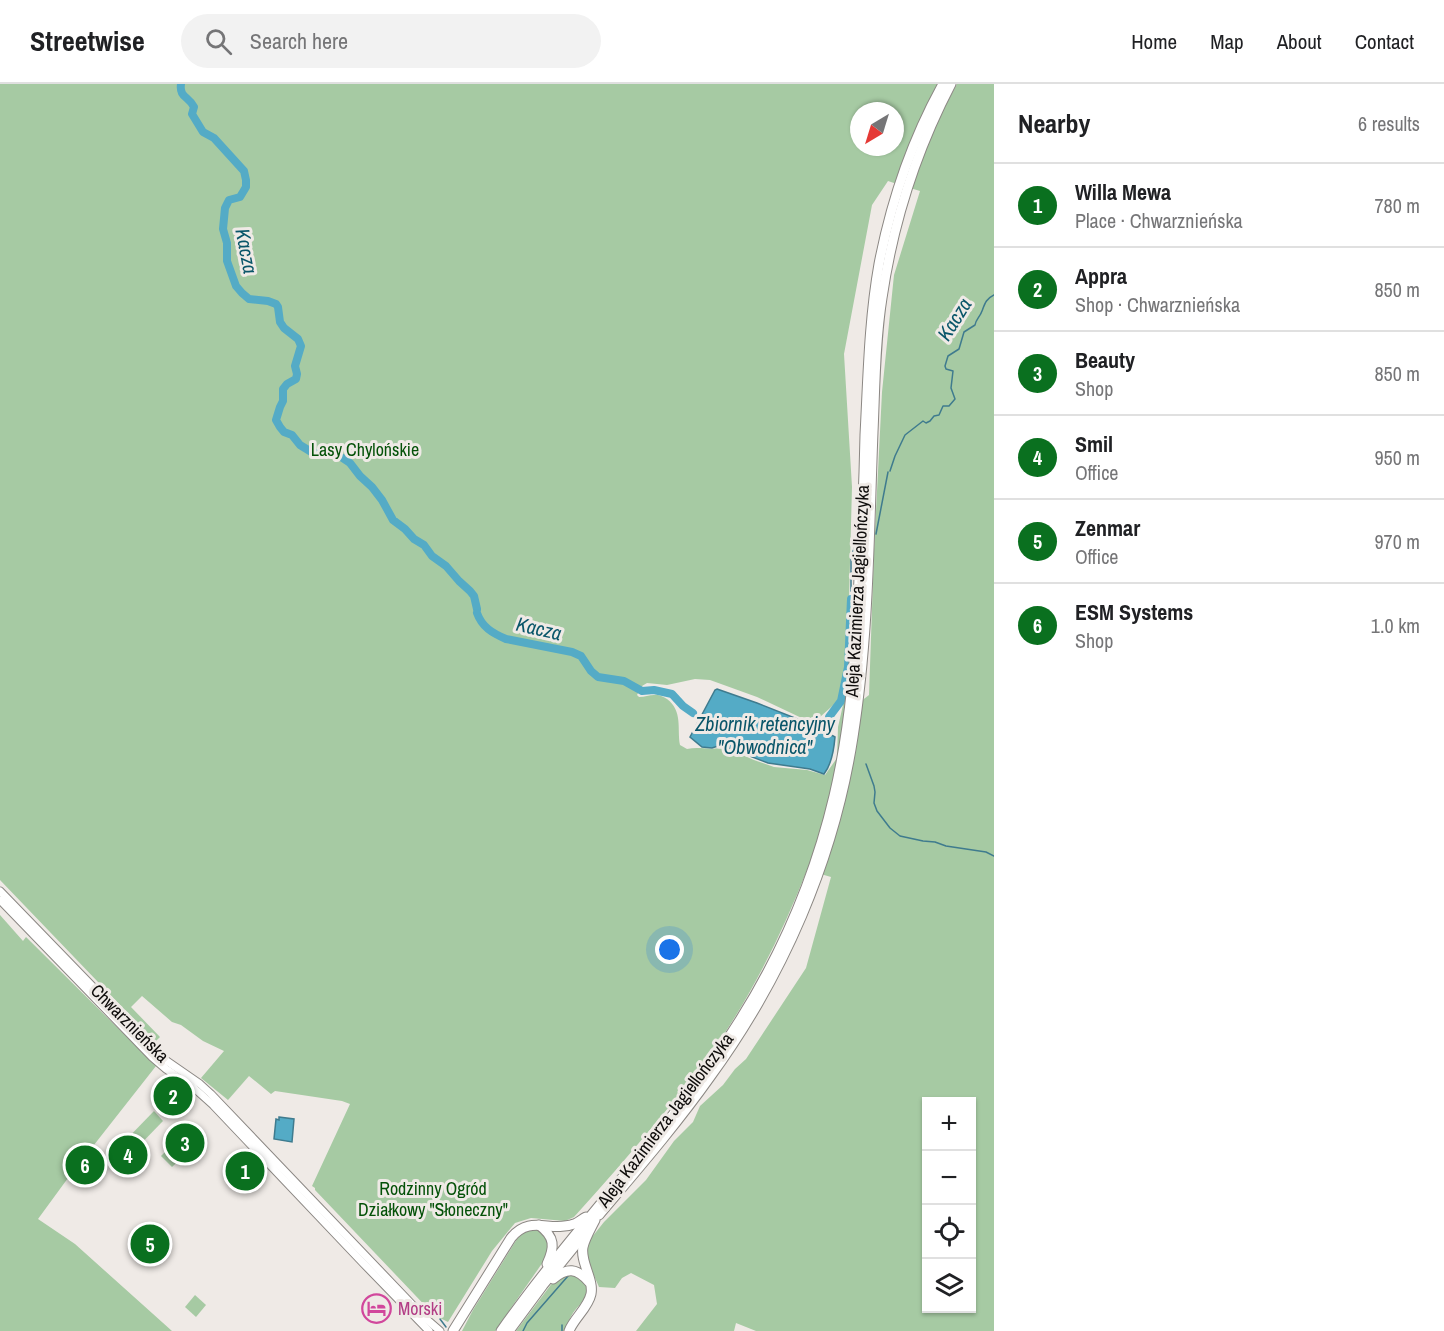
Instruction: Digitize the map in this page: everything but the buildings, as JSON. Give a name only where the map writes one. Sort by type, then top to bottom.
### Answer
[{"type":"highway","name":"Aleja Kazimierza Jagiellończyka","points":[[501,1331],[595,1215],[718,1054],[766,973],[806,886],[821,843],[842,761],[853,679],[868,358],[879,267],[901,179],[921,128],[942,84]]},
{"type":"highway","name":"Aleja Kazimierza Jagiellończyka","points":[[595,1215],[692,1102],[745,1025],[788,947],[830,838],[848,763],[857,711],[862,660],[875,386],[882,300],[894,235],[907,187],[928,133],[951,84]]},
{"type":"highway","points":[[453,1331],[515,1233],[526,1226],[571,1225],[595,1215]]},
{"type":"highway","points":[[569,1331],[591,1296],[583,1246],[595,1215]]},
{"type":"highway","points":[[539,1225],[547,1232],[553,1246],[542,1281]]},
{"type":"highway","points":[[542,1281],[572,1270],[582,1274],[589,1282]]},
{"type":"highway","name":"Aleja Kazimierza Jagiellończyka","points":[[509,1331],[542,1281]]},
{"type":"main road","name":"Chwarznieńska","points":[[0,891],[161,1057],[200,1084],[218,1101],[440,1331]]},
{"type":"main road","name":"Chwarznieńska","points":[[0,900],[152,1057],[213,1105],[429,1331]]},
{"type":"green space","name":"Lasy Chylońskie","points":[[0,84],[937,84],[911,143],[897,184],[888,181],[872,205],[844,354],[852,487],[846,713],[869,695],[882,392],[894,275],[920,191],[910,188],[937,122],[957,84],[994,84],[994,1331],[756,1331],[736,1323],[734,1331],[636,1331],[657,1304],[654,1285],[631,1273],[622,1278],[615,1288],[599,1287],[588,1262],[586,1248],[588,1242],[604,1222],[646,1180],[674,1141],[693,1122],[700,1106],[746,1059],[806,968],[831,877],[807,870],[765,964],[740,1009],[695,1076],[620,1165],[574,1217],[565,1221],[531,1218],[515,1223],[492,1251],[448,1322],[434,1315],[312,1186],[350,1104],[275,1091],[271,1094],[249,1076],[228,1100],[201,1078],[224,1051],[172,1022],[142,996],[131,1007],[160,1037],[156,1041],[0,880]],"holes":[[[695,679],[710,680],[757,697],[808,721],[820,717],[839,700],[842,701],[837,758],[825,775],[807,770],[774,767],[724,747],[687,749],[680,745],[678,720],[672,704],[659,695],[639,697],[637,695],[642,686],[647,683],[667,685]]]},
{"type":"green space","points":[[0,915],[23,941],[26,937],[156,1066],[38,1219],[75,1244],[172,1331],[0,1331]]},
{"type":"green space","points":[[154,1111],[163,1121],[131,1154],[121,1145]]},
{"type":"green space","points":[[174,1143],[186,1154],[172,1167],[161,1156]]},
{"type":"green space","points":[[532,1229],[543,1233],[548,1241],[543,1262],[495,1331],[462,1331],[517,1239],[525,1231]]},
{"type":"green space","points":[[570,1272],[586,1284],[586,1289],[585,1297],[572,1315],[565,1331],[516,1331],[553,1282]]},
{"type":"green space","points":[[195,1295],[206,1305],[196,1317],[185,1307]]},
{"type":"water","name":"Zbiornik retencyjny \"Obwodnica\"","points":[[717,689],[815,726],[835,737],[831,761],[824,774],[810,769],[768,763],[721,745],[712,748],[702,747],[690,737]]},
{"type":"water","points":[[279,1117],[294,1119],[292,1142],[274,1139],[276,1119],[279,1120]]},
{"type":"waterway","name":"Kacza","points":[[181,84],[181,92],[192,103],[194,107],[192,114],[203,132],[214,138],[244,171],[246,187],[240,197],[229,200],[225,208],[223,229],[227,243],[227,261],[236,286],[249,299],[276,304],[280,322],[298,339],[301,346],[295,366],[296,379],[283,389],[283,401],[276,420],[284,432],[292,435],[300,445],[313,453],[332,454],[350,463],[382,500],[393,520],[424,545],[432,556],[446,566],[470,591],[474,596],[477,609]]},
{"type":"waterway","name":"Kacza","points":[[890,471],[905,435],[923,421],[926,423],[939,415],[943,406],[949,406],[955,399],[951,388],[953,371],[946,369],[945,366],[948,356],[959,349],[964,332],[975,325],[986,302],[994,295]]},
{"type":"waterway","name":"Kacza","points":[[876,534],[888,472]]},
{"type":"waterway","name":"Kacza","points":[[851,591],[851,556],[856,544]]},
{"type":"waterway","name":"Kacza","points":[[821,738],[830,726],[829,717],[841,701],[848,667],[851,599]]},
{"type":"waterway","name":"Kacza","points":[[477,613],[485,626],[501,637],[572,652],[581,656],[598,677],[624,681],[642,691],[654,690],[672,694],[693,713]]},
{"type":"waterway","points":[[866,764],[874,786],[874,803],[877,811],[890,828],[900,836],[986,852],[994,856]]},
{"type":"waterway","points":[[523,1331],[527,1323],[568,1276]]},
{"type":"waterway","points":[[440,1319],[446,1327]]},
{"type":"waterway","points":[[562,1325],[562,1331]]},
{"type":"place","name":"Appra","points":[[173,1096]]},
{"type":"place","name":"Beauty","points":[[185,1143]]},
{"type":"place","name":"Smil","points":[[128,1155]]},
{"type":"place","name":"ESM Systems","points":[[85,1165]]},
{"type":"place","name":"Willa Mewa","points":[[245,1171]]},
{"type":"place","name":"Zenmar","points":[[150,1244]]},
{"type":"place","name":"Morski","points":[[377,1308]]},
{"type":"park label","name":"Rodzinny Ogród Działkowy \"Słoneczny\"","points":[[433,1198]]}]
